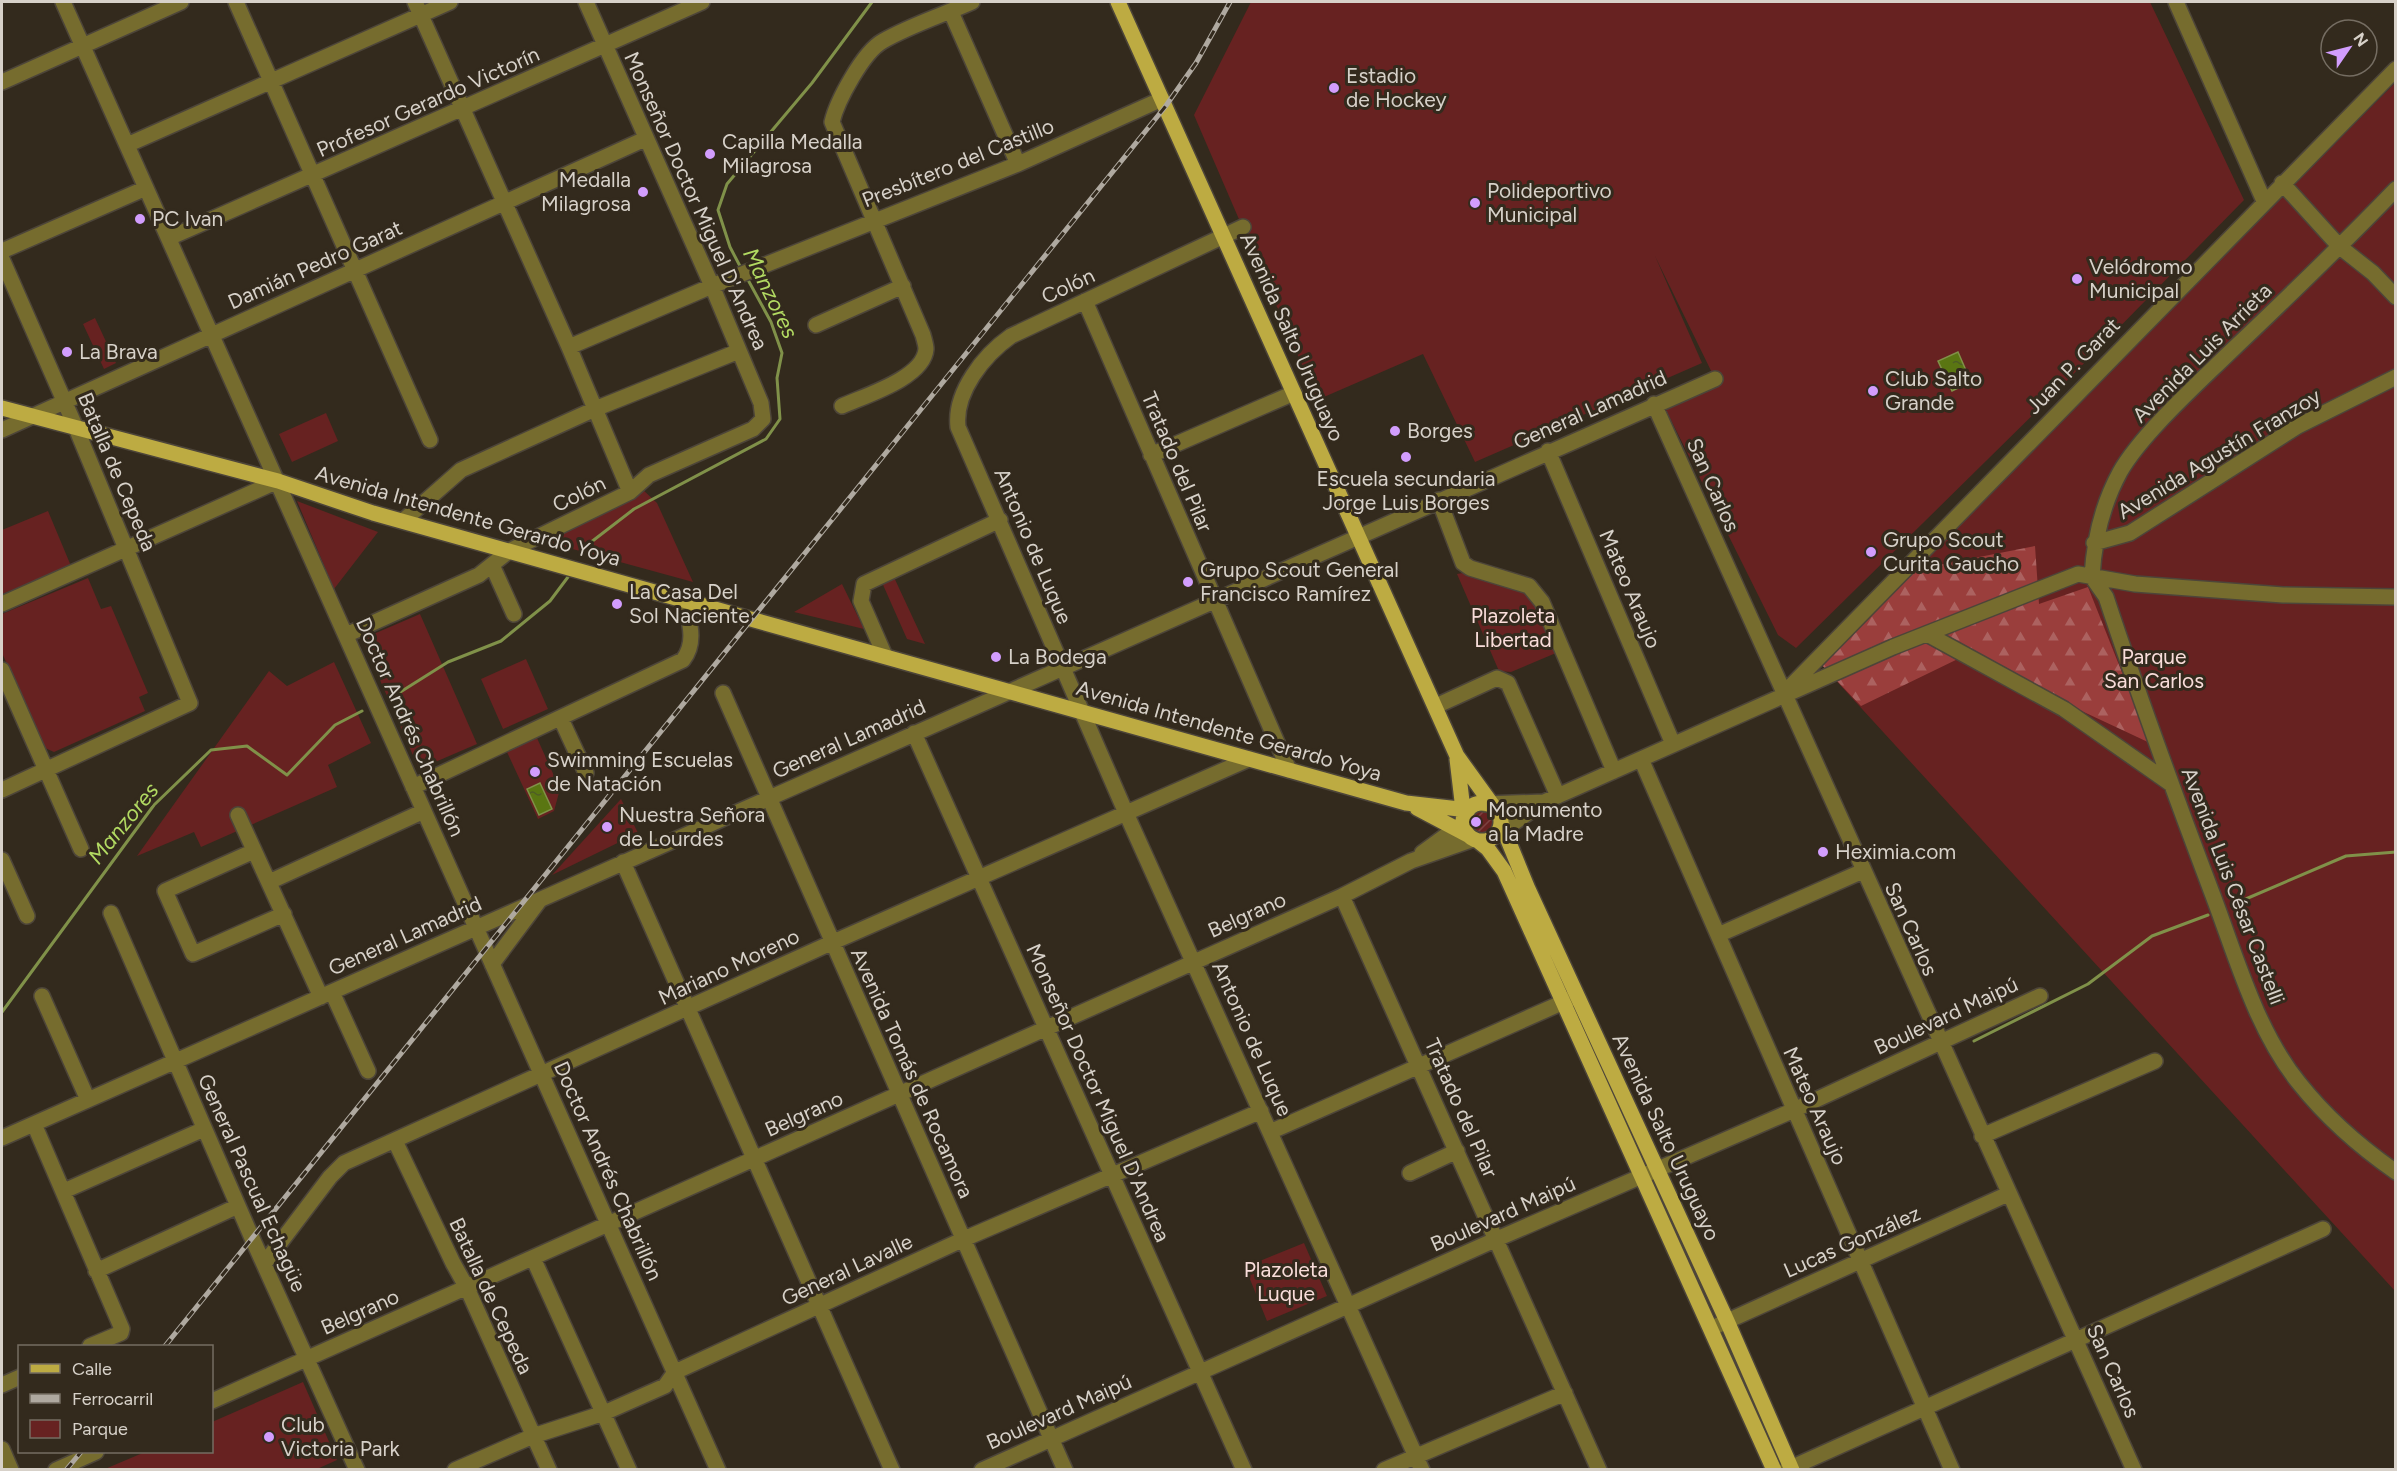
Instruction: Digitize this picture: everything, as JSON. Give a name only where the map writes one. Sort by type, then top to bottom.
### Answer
[{"type":"main road","name":"Avenida Salto Uruguayo","points":[[1118,2],[1457,756],[1496,818],[1642,1176],[1774,1470]]},
{"type":"main road","name":"Avenida Intendente Gerardo Yoya","points":[[2,408],[278,481],[403,522],[1406,803],[1467,825]]},
{"type":"main road","name":"Avenida Salto Uruguayo","points":[[1457,756],[1467,825],[1504,871],[1658,1170],[1727,1321],[1790,1469]]},
{"type":"main road","points":[[1467,825],[1496,818]]},
{"type":"main road","points":[[1467,825],[1486,841],[1496,818]]},
{"type":"street","name":"Doctor Andrés Chabrillón","points":[[63,2],[718,1470]]},
{"type":"street","points":[[2,82],[181,2]]},
{"type":"street","points":[[236,2],[430,440]]},
{"type":"street","points":[[127,145],[272,81],[417,8],[450,2]]},
{"type":"street","name":"Monseñor Doctor Miguel D'Andrea","points":[[586,2],[712,286],[761,403],[763,419]]},
{"type":"street","name":"Profesor Gerardo Victorín","points":[[169,238],[606,47],[702,2]]},
{"type":"street","points":[[842,406],[909,375],[922,360],[926,350],[923,335],[876,219],[832,122],[836,107],[869,54],[882,42],[972,2]]},
{"type":"street","points":[[2176,2],[2264,201]]},
{"type":"street","points":[[417,8],[569,347],[630,492]]},
{"type":"street","points":[[951,12],[1018,164]]},
{"type":"street","name":"Juan P. Garat","points":[[1783,694],[2264,201],[2396,69]]},
{"type":"street","name":"Presbítero del Castillo","points":[[712,286],[1018,164],[1162,99]]},
{"type":"street","name":"Damián Pedro Garat","points":[[2,430],[645,139]]},
{"type":"street","points":[[2282,183],[2340,247],[2373,273],[2396,297]]},
{"type":"street","points":[[2,251],[146,188]]},
{"type":"street","name":"Avenida Luis Arrieta","points":[[2092,577],[2094,543],[2120,473],[2134,453],[2193,388],[2340,247],[2396,189]]},
{"type":"street","name":"Colón","points":[[958,427],[957,417],[965,388],[997,346],[1011,336],[1244,227]]},
{"type":"street","name":"Batalla de Cepeda","points":[[2,259],[76,428],[190,703],[45,770]]},
{"type":"street","points":[[569,347],[712,286]]},
{"type":"street","points":[[816,325],[903,286]]},
{"type":"street","name":"Tratado del Pilar","points":[[1085,301],[1213,600],[1289,770]]},
{"type":"street","points":[[403,522],[461,470],[595,409],[739,351]]},
{"type":"street","name":"Avenida Agustín Franzoy","points":[[2094,543],[2130,533],[2298,426],[2396,376]]},
{"type":"street","name":"General Lamadrid","points":[[2,1138],[1008,690],[1714,379]]},
{"type":"street","points":[[1151,454],[1294,393]]},
{"type":"street","name":"San Carlos","points":[[1654,404],[1939,1042],[2134,1470]]},
{"type":"street","name":"Colón","points":[[346,635],[479,575],[509,551],[630,492],[650,474],[753,429],[763,419]]},
{"type":"street","name":"Antonio de Luque","points":[[958,427],[1126,813],[1419,1463]]},
{"type":"street","name":"Mateo Araujo","points":[[1548,451],[1673,744]]},
{"type":"street","points":[[2,604],[278,481]]},
{"type":"street","points":[[1439,500],[1463,563],[1470,568],[1529,586],[1542,602],[1614,771]]},
{"type":"street","points":[[885,656],[861,601],[864,584],[1000,520]]},
{"type":"street","points":[[492,565],[514,614]]},
{"type":"street","points":[[1496,818],[1551,799],[1783,694],[2078,574],[2135,584],[2283,595],[2396,597]]},
{"type":"street","name":"Avenida Luis César Castelli","points":[[2092,577],[2106,597],[2242,974],[2280,1056],[2299,1083],[2347,1134],[2396,1172]]},
{"type":"street","points":[[413,787],[683,660],[689,652],[692,638],[685,601]]},
{"type":"street","points":[[1927,634],[2064,709],[2172,784]]},
{"type":"street","points":[[2,670],[81,849]]},
{"type":"street","points":[[1436,706],[1497,678],[1508,682],[1551,799]]},
{"type":"street","name":"Avenida Tomás de Rocamora","points":[[723,693],[831,943],[1065,1470]]},
{"type":"street","points":[[561,718],[586,774]]},
{"type":"street","name":"Monseñor Doctor Miguel D'Andrea","points":[[914,733],[1244,1470]]},
{"type":"street","name":"Mariano Moreno","points":[[264,1264],[330,1177],[344,1163],[543,1076],[831,943],[1249,759]]},
{"type":"street","name":"Mateo Araujo","points":[[1641,759],[1952,1470]]},
{"type":"street","points":[[2,790],[45,770]]},
{"type":"street","points":[[1496,818],[1551,799]]},
{"type":"street","points":[[269,882],[424,811]]},
{"type":"street","points":[[238,815],[284,914],[368,1071]]},
{"type":"street","name":"Belgrano","points":[[1411,861],[1467,825]]},
{"type":"street","name":"Belgrano","points":[[213,1401],[1342,896],[1411,861],[1467,825]]},
{"type":"street","points":[[254,851],[165,891],[193,954],[284,914]]},
{"type":"street","points":[[2,860],[27,916]]},
{"type":"street","points":[[623,862],[892,1470]]},
{"type":"street","points":[[1718,935],[1863,871]]},
{"type":"street","name":"Tratado del Pilar","points":[[1342,896],[1599,1470]]},
{"type":"street","points":[[492,964],[540,900]]},
{"type":"street","name":"General Pascual Echagüe","points":[[111,913],[238,1206],[357,1470]]},
{"type":"street","points":[[42,996],[88,1100]]},
{"type":"street","name":"Boulevard Maipú","points":[[982,1470],[1199,1371],[1794,1110],[2040,996]]},
{"type":"street","points":[[1270,1132],[1571,999]]},
{"type":"street","points":[[1982,1136],[2156,1060]]},
{"type":"street","name":"General Lavalle","points":[[465,1468],[533,1436],[604,1413],[665,1386],[675,1371],[963,1239],[1261,1111]]},
{"type":"street","points":[[34,1124],[123,1331],[94,1345]]},
{"type":"street","points":[[64,1191],[204,1129]]},
{"type":"street","name":"Batalla de Cepeda","points":[[394,1141],[467,1288],[549,1470]]},
{"type":"street","points":[[1410,1173],[1457,1151]]},
{"type":"street","name":"Lucas González","points":[[1712,1328],[2008,1194]]},
{"type":"street","points":[[96,1271],[238,1206]]},
{"type":"street","points":[[1790,1469],[2323,1229]]},
{"type":"street","points":[[533,1258],[629,1470]]},
{"type":"street","points":[[2,1385],[18,1378]]},
{"type":"street","points":[[1384,1470],[1419,1463],[1565,1393]]},
{"type":"street","points":[[2,1449],[11,1470]]},
{"type":"street","points":[[56,1470],[94,1453]]},
{"type":"green space","points":[[1251,2],[2150,2],[2244,200],[2049,399],[1796,648],[1778,635],[1665,408],[1717,383],[1655,256],[1702,363],[1475,462],[1423,354],[1317,400],[1194,115]]},
{"type":"green space","name":"Parque San Carlos","points":[[2395,83],[2395,1291],[1819,662]]},
{"type":"green space","points":[[95,318],[116,363],[104,369],[83,324]]},
{"type":"green space","points":[[326,413],[338,441],[292,462],[279,434]]},
{"type":"green space","points":[[642,489],[657,503],[693,582],[536,539]]},
{"type":"green space","points":[[297,501],[378,532],[334,589]]},
{"type":"green space","points":[[48,511],[71,566],[2,594],[2,530]]},
{"type":"green space","points":[[2035,546],[2039,604],[2088,587],[2150,743],[1964,656],[1861,706],[1819,662],[1913,570]]},
{"type":"green space","name":"Plazoleta Libertad","points":[[1468,572],[1530,590],[1556,653],[1511,672],[1499,671],[1457,574]]},
{"type":"green space","points":[[892,573],[925,644],[907,639],[880,578]]},
{"type":"green space","points":[[88,578],[101,609],[111,606],[148,693],[139,697],[145,711],[54,752],[45,748],[2,653],[2,614]]},
{"type":"green space","points":[[842,584],[864,629],[794,612]]},
{"type":"green space","points":[[420,614],[477,744],[419,769],[362,639]]},
{"type":"green space","points":[[526,659],[548,709],[503,729],[481,679]]},
{"type":"green space","points":[[334,662],[371,743],[328,765],[337,787],[201,847],[194,832],[137,856],[269,671],[287,686]]},
{"type":"green space","name":"Swimming Escuelas de Natación","points":[[537,738],[560,789],[554,811],[538,819],[507,752]]},
{"type":"green space","points":[[621,799],[638,833],[552,875]]},
{"type":"green space","points":[[1483,810],[1492,814],[1496,823],[1492,832],[1483,836],[1474,832],[1470,823],[1474,814]]},
{"type":"green space","name":"Plazoleta Luque","points":[[1304,1243],[1327,1296],[1267,1321],[1245,1267]]},
{"type":"green space","name":"Club Victoria Park","points":[[303,1382],[337,1460],[317,1469],[105,1469],[143,1453],[213,1453],[213,1422]]},
{"type":"water","points":[[1958,352],[1971,382],[1952,391],[1938,361]]},
{"type":"water","points":[[540,783],[552,809],[539,815],[527,789]]},
{"type":"waterway","name":"Manzores","points":[[742,270],[730,247],[718,210],[727,184],[812,83],[872,2]]},
{"type":"waterway","name":"Manzores","points":[[586,546],[634,509],[766,439],[780,419],[777,378],[782,353],[771,322],[747,278]]},
{"type":"waterway","name":"Manzores","points":[[394,696],[448,662],[501,641],[550,601],[568,577]]},
{"type":"waterway","name":"Manzores","points":[[2,1012],[154,805],[211,750],[247,746],[287,775],[335,725],[362,711]]},
{"type":"waterway","points":[[2241,901],[2346,856],[2396,852]]},
{"type":"waterway","points":[[1974,1041],[2088,984],[2152,936],[2208,915]]},
{"type":"railway","points":[[166,1345],[1165,107],[1196,63],[1230,2]]},
{"type":"railway","points":[[66,1470],[80,1453]]},
{"type":"place","name":"Estadio de Hockey","points":[[1334,88]]},
{"type":"place","name":"Capilla Medalla Milagrosa","points":[[710,154]]},
{"type":"place","name":"Medalla Milagrosa","points":[[643,192]]},
{"type":"place","name":"Polideportivo Municipal","points":[[1475,203]]},
{"type":"place","name":"PC Ivan","points":[[140,219]]},
{"type":"place","name":"Velódromo Municipal","points":[[2077,279]]},
{"type":"place","name":"La Brava","points":[[67,352]]},
{"type":"place","name":"Club Salto Grande","points":[[1873,391]]},
{"type":"place","name":"Borges","points":[[1395,431]]},
{"type":"place","name":"Escuela secundaria Jorge Luis Borges","points":[[1406,457]]},
{"type":"place","name":"Grupo Scout Curita Gaucho","points":[[1871,552]]},
{"type":"place","name":"Grupo Scout General Francisco Ramírez","points":[[1188,582]]},
{"type":"place","name":"La Casa Del Sol Naciente","points":[[617,604]]},
{"type":"place","name":"La Bodega","points":[[996,657]]},
{"type":"place","name":"Swimming Escuelas de Natación","points":[[535,772]]},
{"type":"place","name":"Monumento a la Madre","points":[[1476,822]]},
{"type":"place","name":"Nuestra Señora de Lourdes","points":[[607,827]]},
{"type":"place","name":"Heximia.com","points":[[1823,852]]},
{"type":"place","name":"Club Victoria Park","points":[[269,1437]]}]
